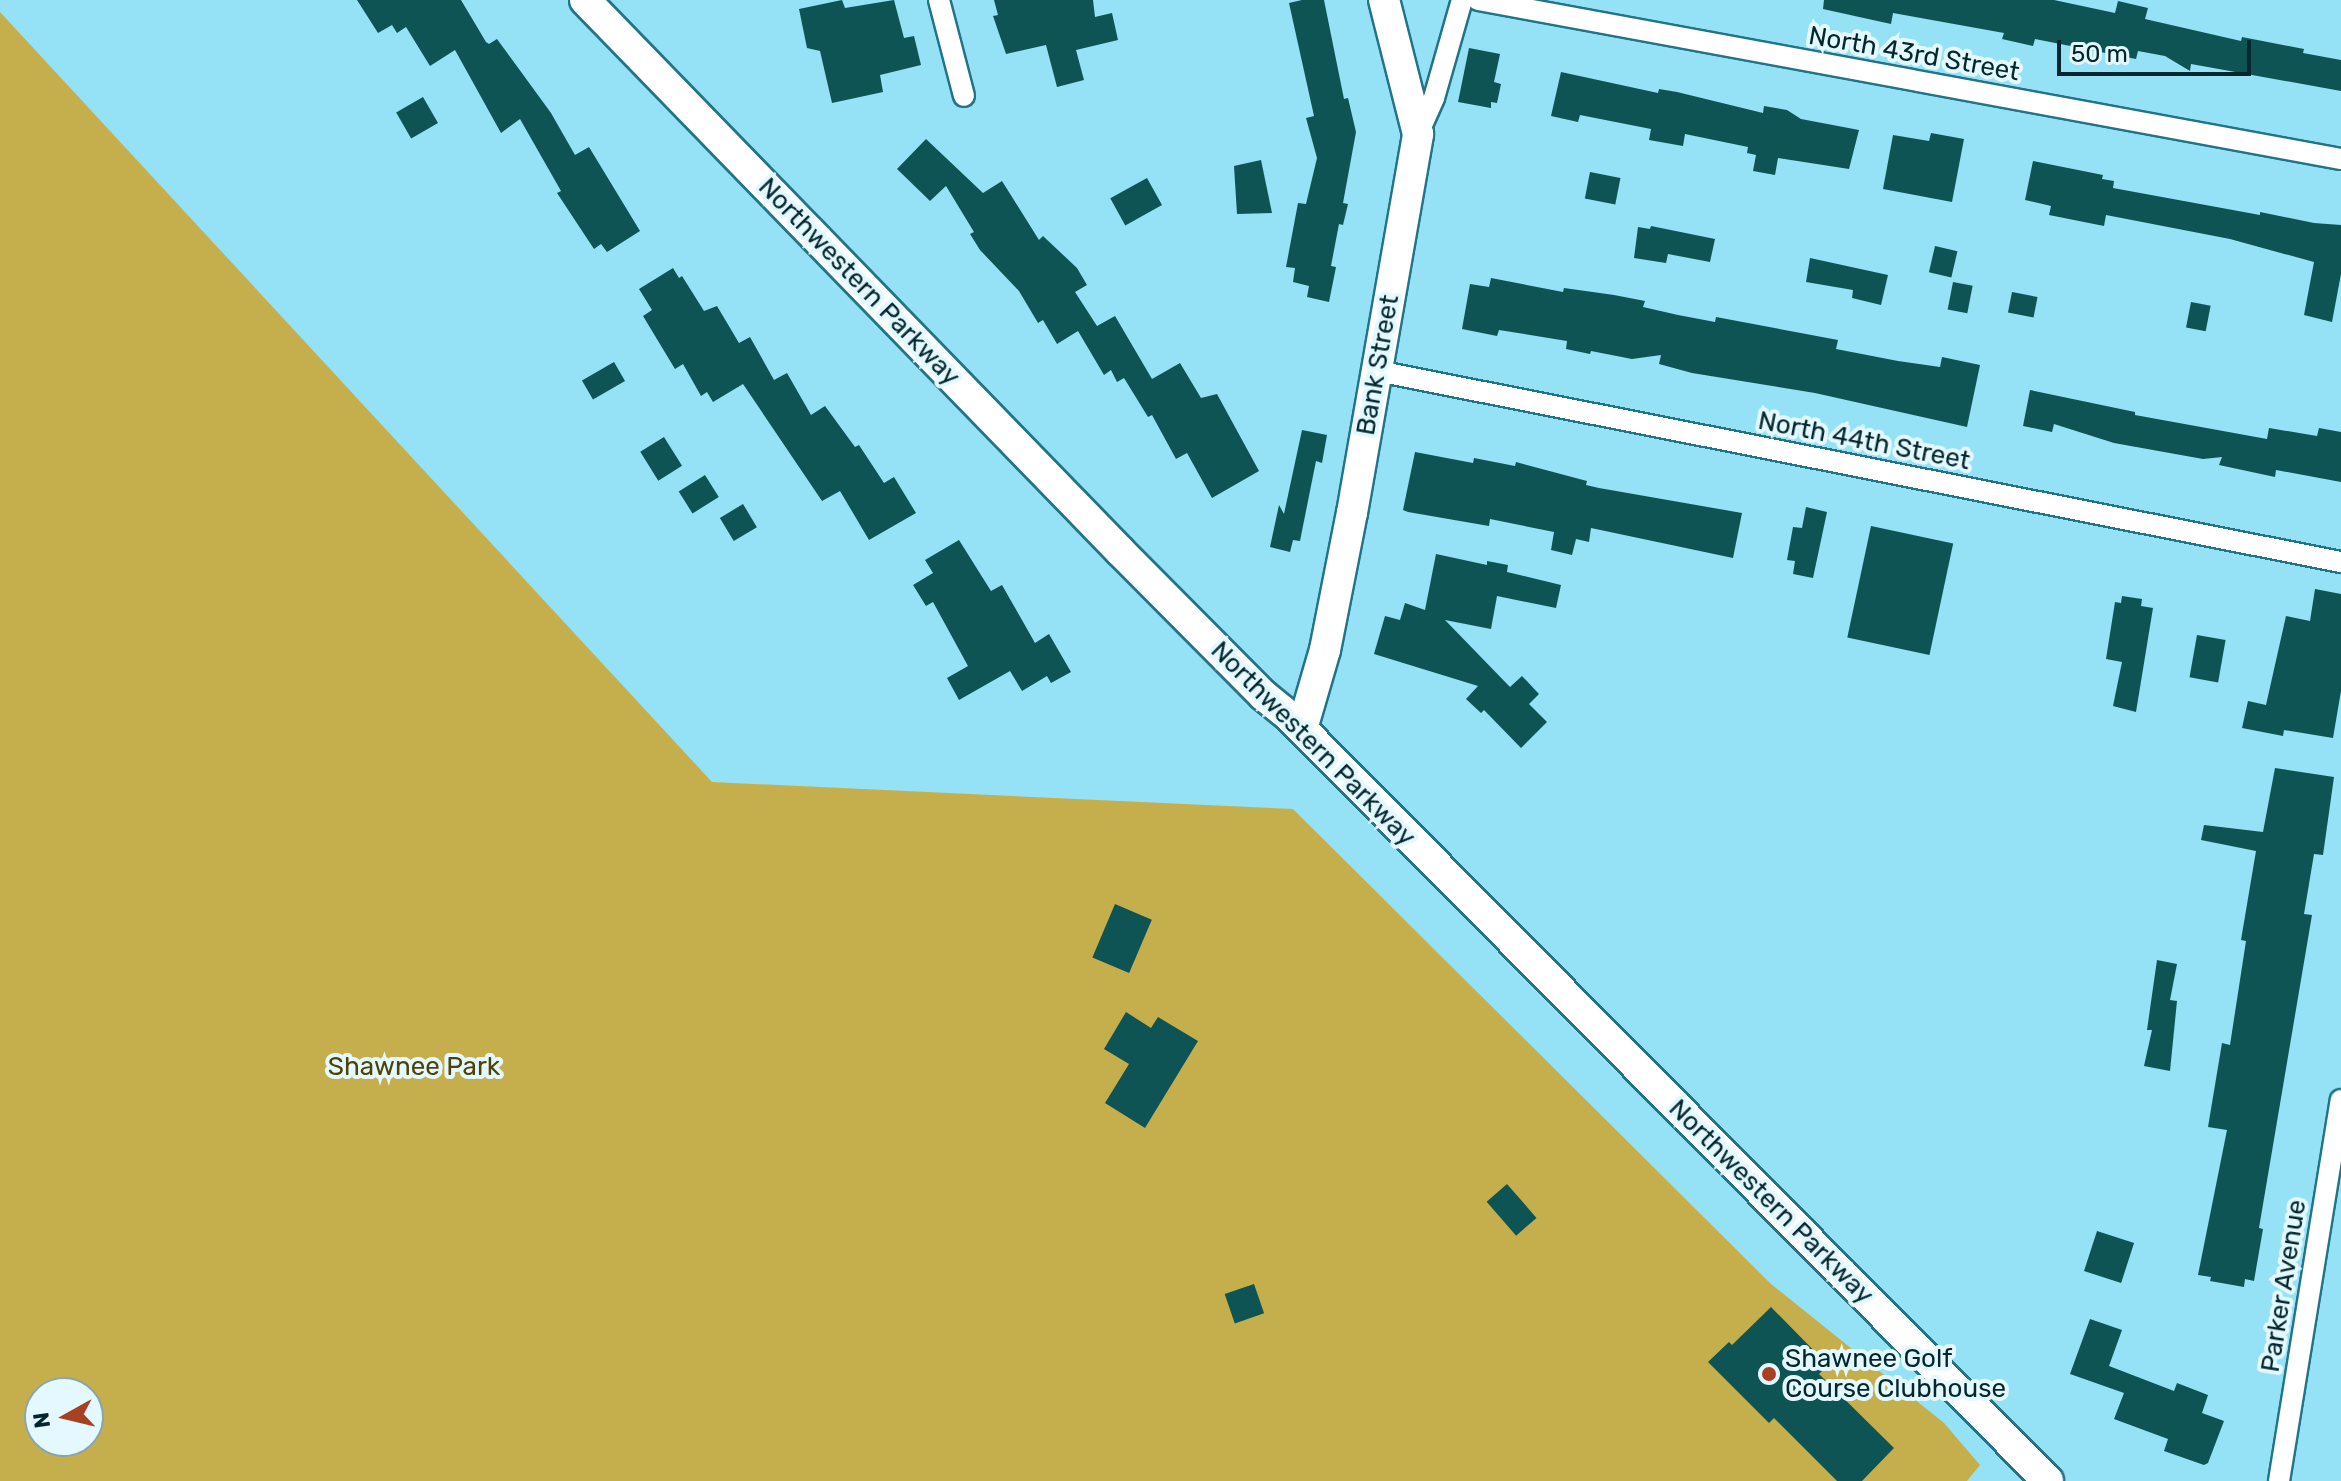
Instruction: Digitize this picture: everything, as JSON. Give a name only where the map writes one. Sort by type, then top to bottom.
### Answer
[{"type":"street","name":"Northwestern Parkway","points":[[585,0],[1120,551],[1302,729],[2048,1481]]},
{"type":"street","points":[[939,0],[964,96]]},
{"type":"street","name":"Bank Street","points":[[1302,729],[1325,650],[1418,134],[1384,0]]},
{"type":"street","points":[[1418,134],[1434,98],[1462,0]]},
{"type":"street","name":"North 43rd Street","points":[[1478,0],[2341,159]]},
{"type":"street","name":"North 44th Street","points":[[1377,371],[2341,562]]},
{"type":"street","name":"Parker Avenue","points":[[2279,1481],[2341,1100]]},
{"type":"green space","name":"Shawnee Park","points":[[0,12],[712,782],[1293,809],[1771,1284],[1944,1423],[1980,1465],[1967,1481],[0,1481]]},
{"type":"building","points":[[357,0],[461,0],[486,42],[489,44],[497,39],[551,113],[575,155],[589,147],[640,231],[607,252],[601,244],[594,249],[557,193],[561,191],[520,119],[501,133],[455,50],[430,66],[406,27],[397,33],[392,25],[378,33]]},
{"type":"building","points":[[842,0],[845,8],[894,0],[904,38],[914,36],[921,65],[880,75],[883,92],[832,103],[820,51],[807,48],[799,9]]},
{"type":"building","points":[[994,0],[1093,0],[1095,17],[1112,13],[1118,40],[1076,50],[1084,80],[1057,87],[1046,45],[1006,54],[993,16],[998,15]]},
{"type":"building","points":[[1324,0],[1344,99],[1348,98],[1356,132],[1343,203],[1348,204],[1343,225],[1339,224],[1331,266],[1336,267],[1329,302],[1307,297],[1309,286],[1293,282],[1295,268],[1286,267],[1298,203],[1306,204],[1317,158],[1306,118],[1314,116],[1289,3]]},
{"type":"building","points":[[1824,0],[2054,0],[2115,13],[2118,1],[2148,8],[2145,19],[2241,41],[2242,37],[2304,49],[2303,53],[2341,60],[2341,91],[2191,64],[2190,71],[2165,56],[2138,51],[2136,59],[2035,39],[2033,46],[2002,39],[2004,33],[1893,13],[1891,24],[1823,9]]},
{"type":"building","points":[[1469,48],[1500,54],[1494,82],[1501,84],[1497,103],[1491,102],[1491,108],[1458,102]]},
{"type":"building","points":[[1561,72],[1658,93],[1659,89],[1677,92],[1763,113],[1764,106],[1787,110],[1801,119],[1859,130],[1849,169],[1778,158],[1775,175],[1753,171],[1756,155],[1747,153],[1748,147],[1685,134],[1683,146],[1649,140],[1651,129],[1580,115],[1578,122],[1551,116]]},
{"type":"building","points":[[423,97],[438,123],[411,138],[396,112]]},
{"type":"building","points":[[1931,133],[1964,139],[1952,202],[1883,189],[1893,135],[1929,141]]},
{"type":"building","points":[[926,139],[983,193],[1002,181],[1039,240],[1043,236],[1077,268],[1087,285],[1075,292],[1097,326],[1115,316],[1152,379],[1180,363],[1201,398],[1217,394],[1259,471],[1212,498],[1187,453],[1176,459],[1152,415],[1148,417],[1124,378],[1117,382],[1111,370],[1104,375],[1078,331],[1057,344],[1043,320],[1038,323],[1019,291],[980,250],[970,234],[974,232],[946,186],[930,201],[897,169]]},
{"type":"building","points":[[1261,160],[1272,213],[1237,214],[1234,166]]},
{"type":"building","points":[[2033,161],[2103,175],[2102,179],[2114,181],[2113,188],[2260,215],[2260,212],[2341,225],[2341,274],[2332,322],[2304,315],[2314,262],[2230,239],[2106,215],[2104,226],[2049,215],[2051,206],[2025,200]]},
{"type":"building","points":[[1590,172],[1620,178],[1615,204],[1585,199]]},
{"type":"building","points":[[1147,178],[1162,205],[1125,225],[1110,198]]},
{"type":"building","points":[[1651,226],[1715,239],[1710,262],[1668,254],[1666,263],[1634,258],[1638,227],[1650,229]]},
{"type":"building","points":[[1935,246],[1957,251],[1951,277],[1929,272]]},
{"type":"building","points":[[1810,258],[1888,275],[1881,305],[1852,298],[1853,290],[1806,282]]},
{"type":"building","points":[[673,268],[679,278],[682,276],[704,311],[717,306],[739,343],[750,337],[774,380],[787,373],[811,415],[825,406],[855,447],[859,445],[884,483],[894,477],[916,513],[869,540],[840,491],[822,501],[743,384],[713,402],[707,392],[701,396],[683,364],[675,369],[643,316],[652,310],[639,289]]},
{"type":"building","points":[[1491,278],[1563,292],[1564,288],[1614,295],[1645,301],[1643,307],[1678,315],[1715,322],[1716,317],[1838,340],[1836,349],[1898,361],[1940,367],[1942,357],[1980,365],[1967,427],[1815,393],[1692,373],[1659,364],[1661,355],[1632,359],[1591,351],[1590,354],[1566,349],[1567,341],[1499,330],[1497,336],[1462,329],[1470,284],[1489,287]]},
{"type":"building","points":[[1953,282],[1973,286],[1967,313],[1948,309]]},
{"type":"building","points":[[2012,292],[2038,297],[2034,318],[2008,313]]},
{"type":"building","points":[[2191,302],[2211,306],[2206,331],[2186,328]]},
{"type":"building","points":[[614,362],[625,381],[593,400],[582,380]]},
{"type":"building","points":[[2030,390],[2135,412],[2135,415],[2267,439],[2269,428],[2317,436],[2319,428],[2341,432],[2341,482],[2276,470],[2275,477],[2219,465],[2222,457],[2203,459],[2114,443],[2054,424],[2052,432],[2023,426]]},
{"type":"building","points":[[1302,430],[1327,435],[1322,463],[1316,461],[1300,541],[1293,540],[1290,552],[1270,547],[1279,505],[1284,514]]},
{"type":"building","points":[[664,437],[682,466],[658,481],[640,452]]},
{"type":"building","points":[[1415,452],[1473,463],[1474,458],[1515,466],[1516,462],[1587,481],[1586,485],[1599,488],[1742,513],[1733,558],[1591,528],[1589,542],[1576,539],[1572,555],[1551,550],[1554,532],[1490,519],[1489,526],[1408,512],[1403,510]]},
{"type":"building","points":[[705,475],[719,497],[692,513],[679,491]]},
{"type":"building","points":[[743,504],[757,527],[734,541],[720,518]]},
{"type":"building","points":[[1806,507],[1827,512],[1813,578],[1793,574],[1795,561],[1787,560],[1793,527],[1802,528]]},
{"type":"building","points":[[1871,526],[1953,543],[1929,655],[1847,638]]},
{"type":"building","points":[[959,540],[991,591],[1002,585],[1035,643],[1049,634],[1071,672],[1051,683],[1047,676],[1022,691],[1010,671],[959,700],[947,678],[968,666],[933,602],[926,606],[913,585],[933,573],[925,560]]},
{"type":"building","points":[[1436,554],[1487,565],[1487,561],[1508,565],[1507,572],[1561,585],[1556,608],[1497,596],[1491,629],[1445,620],[1510,687],[1522,676],[1539,694],[1529,704],[1547,722],[1521,748],[1484,710],[1481,713],[1466,699],[1478,686],[1374,654],[1385,616],[1400,620],[1405,603],[1425,610]]},
{"type":"building","points":[[2315,589],[2341,594],[2341,691],[2333,738],[2284,730],[2283,736],[2242,728],[2248,701],[2266,705],[2286,616],[2310,621]]},
{"type":"building","points":[[2122,596],[2142,599],[2141,606],[2153,608],[2136,712],[2113,706],[2122,662],[2106,659],[2115,602],[2121,603]]},
{"type":"building","points":[[2197,635],[2226,640],[2218,682],[2190,677]]},
{"type":"building","points":[[2275,768],[2334,777],[2323,855],[2314,854],[2304,914],[2312,915],[2259,1228],[2263,1229],[2254,1281],[2245,1279],[2244,1287],[2210,1281],[2211,1277],[2198,1275],[2227,1130],[2208,1127],[2222,1043],[2230,1045],[2246,941],[2241,940],[2256,851],[2201,840],[2204,825],[2263,832]]},
{"type":"building","points":[[1115,904],[1152,920],[1129,973],[1092,957]]},
{"type":"building","points":[[2157,960],[2177,964],[2170,1000],[2177,1001],[2170,1071],[2144,1066],[2152,1030],[2147,1030]]},
{"type":"building","points":[[1126,1012],[1151,1028],[1158,1017],[1198,1041],[1145,1128],[1105,1103],[1129,1064],[1104,1049]]},
{"type":"building","points":[[1507,1184],[1537,1218],[1516,1236],[1487,1202]]},
{"type":"building","points":[[2097,1231],[2134,1243],[2121,1283],[2084,1271]]},
{"type":"building","points":[[1254,1284],[1264,1313],[1235,1323],[1225,1294]]},
{"type":"building","points":[[1771,1307],[1828,1365],[1819,1374],[1894,1448],[1862,1481],[1837,1481],[1774,1418],[1769,1423],[1708,1362],[1729,1342],[1732,1345]]},
{"type":"building","points":[[2090,1319],[2122,1330],[2109,1366],[2174,1391],[2177,1383],[2208,1395],[2202,1413],[2224,1421],[2208,1463],[2204,1465],[2164,1451],[2168,1439],[2114,1419],[2124,1393],[2070,1374]]},
{"type":"place","name":"Shawnee Golf Course Clubhouse","points":[[1769,1374]]}]
